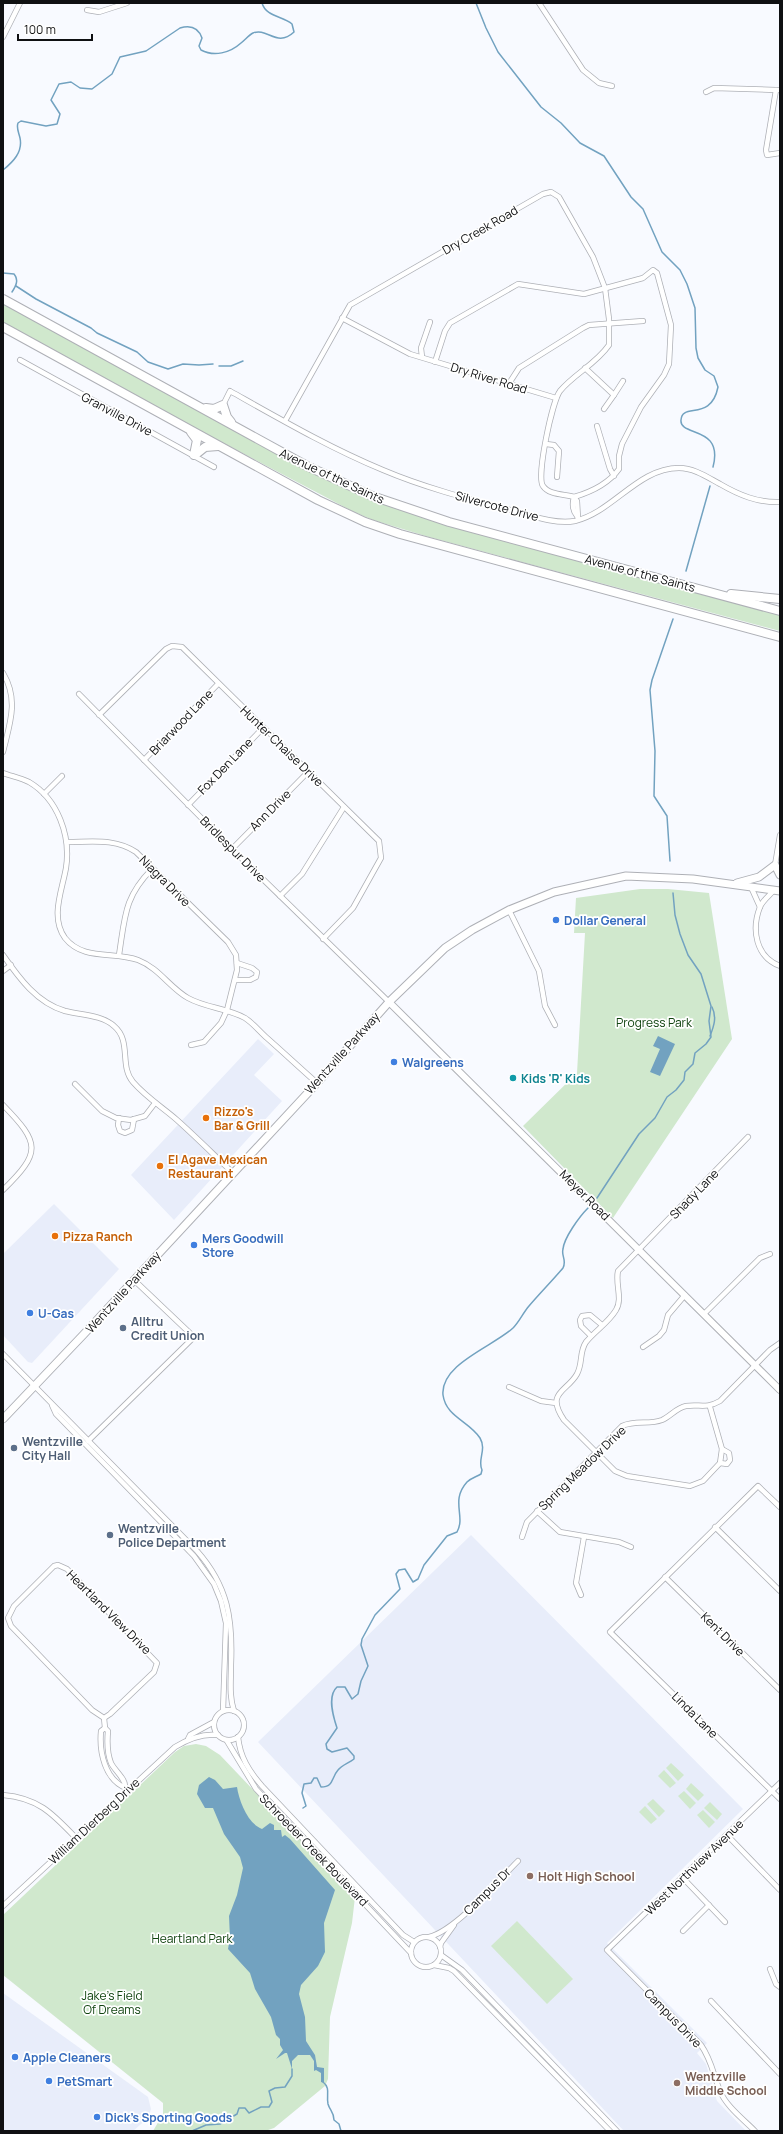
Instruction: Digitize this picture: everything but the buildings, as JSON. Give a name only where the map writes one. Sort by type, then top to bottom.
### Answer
[{"type":"highway","name":"Avenue of the Saints","points":[[3,299],[323,474],[397,506],[449,522],[780,611]]},
{"type":"highway","name":"Avenue of the Saints","points":[[3,327],[342,512],[381,528],[780,636]]},
{"type":"highway","points":[[201,408],[214,409],[223,405],[227,417],[234,426]]},
{"type":"highway","points":[[188,429],[197,440],[194,455]]},
{"type":"highway","points":[[194,455],[205,447],[220,446]]},
{"type":"highway","points":[[708,592],[780,599]]},
{"type":"main road","points":[[732,884],[759,877],[775,865],[780,875]]},
{"type":"main road","name":"Wentzville Parkway","points":[[3,1419],[134,1280],[232,1172],[317,1083],[389,1002],[445,948],[472,930],[509,910],[554,892],[626,876],[693,879],[777,891]]},
{"type":"street","points":[[3,38],[20,3]]},
{"type":"street","points":[[88,10],[99,12],[127,3]]},
{"type":"street","points":[[539,3],[583,70],[599,83],[612,86]]},
{"type":"street","points":[[706,92],[714,88],[778,90],[766,150],[767,155],[780,153]]},
{"type":"street","name":"Dry Creek Road","points":[[285,421],[350,305],[358,299],[543,194],[550,192],[559,197],[593,257],[605,288],[610,325],[609,345],[561,390],[556,398],[546,444],[540,480],[542,485],[550,492],[574,497]]},
{"type":"street","points":[[435,362],[445,331],[450,323],[518,284],[584,294],[643,278],[653,270],[660,278],[671,325],[667,370],[641,407],[622,444],[619,456],[620,469],[614,476],[586,493],[574,497],[577,501],[578,518]]},
{"type":"street","name":"Dry River Road","points":[[342,318],[401,350],[422,358],[556,398]]},
{"type":"street","points":[[508,384],[519,368],[589,325],[610,325],[643,321]]},
{"type":"street","points":[[422,358],[421,348],[430,322]]},
{"type":"street","name":"Granville Drive","points":[[20,360],[214,467]]},
{"type":"street","points":[[585,368],[614,395]]},
{"type":"street","points":[[604,409],[624,381]]},
{"type":"street","name":"Silvercote Drive","points":[[223,405],[230,391],[355,458],[408,480],[549,520],[578,518],[592,515],[659,471],[670,468],[690,470],[739,494],[764,502],[780,502]]},
{"type":"street","points":[[597,426],[610,469],[614,476]]},
{"type":"street","points":[[546,444],[554,445],[559,451],[557,476]]},
{"type":"street","name":"Hunter Chaise Drive","points":[[99,715],[166,649],[172,646],[182,647],[379,841],[381,858],[353,908],[324,938]]},
{"type":"street","points":[[3,673],[10,684],[13,698],[11,717],[3,752]]},
{"type":"street","name":"Briarwood Lane","points":[[144,760],[218,684]]},
{"type":"street","name":"Bridlespur Drive","points":[[78,694],[232,849],[389,1002]]},
{"type":"street","name":"Fox Den Lane","points":[[188,805],[263,728]]},
{"type":"street","name":"Ann Drive","points":[[232,849],[308,772]]},
{"type":"street","points":[[3,773],[28,781],[44,794],[60,818],[68,842],[66,867],[57,908],[58,922],[65,938],[76,948],[91,953],[120,955],[139,960],[155,969],[187,998],[205,1006],[227,1010],[246,1018],[317,1083]]},
{"type":"street","points":[[44,794],[62,776]]},
{"type":"street","points":[[280,896],[302,874],[344,807]]},
{"type":"street","points":[[775,865],[780,835]]},
{"type":"street","name":"Niagra Drive","points":[[68,842],[113,842],[127,846],[136,852],[228,942],[236,955],[237,963],[235,980],[227,1010],[221,1023],[204,1042],[191,1045]]},
{"type":"street","points":[[120,955],[126,910],[131,896],[138,882],[152,869]]},
{"type":"street","points":[[751,887],[760,907],[756,933],[758,944],[764,956],[780,966]]},
{"type":"street","points":[[760,907],[777,891]]},
{"type":"street","points":[[509,910],[539,971],[545,1006],[554,1025]]},
{"type":"street","points":[[3,955],[26,985],[45,1001],[64,1010],[106,1020],[114,1026],[120,1032],[124,1041],[127,1069],[132,1081],[155,1103],[176,1119],[232,1172]]},
{"type":"street","points":[[235,980],[250,980],[256,977],[257,972],[252,968],[237,963]]},
{"type":"street","points":[[3,971],[10,965]]},
{"type":"street","name":"Meyer Road","points":[[389,1002],[780,1390]]},
{"type":"street","points":[[75,1084],[102,1111],[119,1118],[134,1119],[146,1116],[155,1103]]},
{"type":"street","points":[[3,1105],[25,1128],[31,1143],[32,1151],[25,1167],[3,1190]]},
{"type":"street","points":[[119,1118],[118,1125],[120,1131],[124,1133],[132,1130],[134,1119]]},
{"type":"street","name":"Shady Lane","points":[[556,1403],[560,1392],[577,1375],[581,1365],[580,1353],[586,1342],[617,1310],[620,1299],[616,1278],[618,1271],[748,1137]]},
{"type":"street","points":[[704,1314],[760,1258],[770,1254]]},
{"type":"street","points":[[87,1442],[194,1337],[134,1280]]},
{"type":"street","points":[[643,1347],[659,1336],[664,1330],[668,1315],[685,1295]]},
{"type":"street","points":[[591,1336],[581,1326],[580,1320],[582,1316],[590,1314],[602,1325]]},
{"type":"street","points":[[509,1387],[541,1401],[556,1403],[558,1412],[564,1420],[614,1471],[622,1474],[690,1486],[703,1481],[720,1463],[722,1449],[710,1407],[720,1401],[770,1350],[780,1343]]},
{"type":"street","points":[[3,1354],[51,1404],[56,1414],[87,1442],[196,1551],[219,1583],[226,1599],[231,1622],[230,1698],[234,1711],[242,1717],[244,1723],[244,1729],[238,1738],[227,1740],[218,1735],[214,1728],[214,1722],[223,1711],[226,1623],[221,1601],[214,1584],[194,1556],[87,1442]]},
{"type":"street","name":"Spring Meadow Drive","points":[[522,1537],[526,1522],[622,1426],[631,1422],[653,1422],[663,1419],[677,1408],[688,1406],[710,1407]]},
{"type":"street","points":[[720,1463],[727,1464],[730,1460],[729,1453],[722,1449]]},
{"type":"street","points":[[665,1577],[758,1486],[780,1507]]},
{"type":"street","points":[[537,1511],[560,1532],[619,1542],[631,1547]]},
{"type":"street","points":[[715,1527],[780,1591]]},
{"type":"street","points":[[581,1595],[576,1583],[584,1537]]},
{"type":"street","name":"Heartland View Drive","points":[[54,1566],[61,1566],[154,1659],[157,1667],[154,1672],[104,1718],[92,1710],[11,1626],[6,1618],[14,1606],[54,1566]]},
{"type":"street","name":"Linda Lane","points":[[665,1577],[610,1632],[780,1799]]},
{"type":"street","name":"Kent Drive","points":[[665,1577],[780,1690]]},
{"type":"street","points":[[223,1711],[234,1711]]},
{"type":"street","points":[[104,1718],[105,1728],[108,1731],[108,1749],[111,1762],[125,1783],[126,1788]]},
{"type":"street","name":"William Dierberg Drive","points":[[188,1739],[190,1735],[214,1722]]},
{"type":"street","name":"William Dierberg Drive","points":[[3,1906],[126,1788],[175,1747],[188,1739],[207,1733],[218,1735]]},
{"type":"street","name":"Schroeder Creek Boulevard","points":[[238,1738],[239,1749],[244,1760],[262,1786],[403,1935],[414,1942]]},
{"type":"street","name":"Schroeder Creek Boulevard","points":[[227,1740],[256,1789],[411,1953]]},
{"type":"street","name":"West Northview Avenue","points":[[607,1950],[780,1782]]},
{"type":"street","points":[[3,1795],[37,1803],[51,1812],[75,1837]]},
{"type":"street","points":[[727,1835],[780,1890]]},
{"type":"street","name":"Campus Dr","points":[[440,1947],[440,1943],[456,1922],[518,1861]]},
{"type":"street","points":[[682,1877],[726,1922]]},
{"type":"street","points":[[683,1931],[709,1905]]},
{"type":"street","name":"Campus Dr","points":[[429,1937],[437,1934],[456,1922]]},
{"type":"street","points":[[422,1936],[429,1937],[436,1941],[440,1947],[441,1955],[434,1964],[428,1967],[418,1964],[411,1953],[414,1942],[422,1936]]},
{"type":"street","name":"Campus Drive","points":[[607,1950],[702,2045],[710,2058],[720,2092],[724,2100],[755,2131]]},
{"type":"street","points":[[441,1955],[462,1970],[617,2131]]},
{"type":"street","points":[[434,1964],[454,1971],[610,2131]]},
{"type":"street","points":[[770,1969],[776,1984],[780,1987]]},
{"type":"street","points":[[711,2001],[780,2074]]},
{"type":"shaded area","points":[[258,1039],[274,1054],[254,1075],[282,1101],[174,1220],[131,1175]]},
{"type":"shaded area","points":[[54,1204],[119,1269],[32,1363],[28,1362],[3,1335],[3,1254]]},
{"type":"shaded area","name":"Holt High School","points":[[471,1535],[743,1809],[607,1943],[707,2043],[697,2053],[706,2064],[717,2101],[746,2131],[624,2131],[258,1742]]},
{"type":"shaded area","points":[[3,1993],[148,2097],[151,2109],[148,2118],[133,2131],[3,2131]]},
{"type":"green space","points":[[3,303],[278,455],[376,502],[448,525],[780,614],[780,631],[429,537],[373,520],[352,511],[180,420],[3,323]]},
{"type":"green space","name":"Progress Park","points":[[640,889],[668,889],[709,893],[732,1039],[613,1218],[523,1126],[577,1073],[585,933],[574,933],[576,898]]},
{"type":"green space","name":"Heartland Park","points":[[196,1744],[206,1746],[220,1755],[355,1897],[352,1923],[330,2017],[328,2079],[325,2086],[274,2128],[265,2131],[153,2131],[163,2114],[163,2103],[3,1975],[3,1915],[175,1752],[184,1746]]},
{"type":"green space","points":[[671,1763],[684,1775],[678,1781],[666,1768]]},
{"type":"green space","points":[[664,1770],[676,1783],[670,1788],[658,1776]]},
{"type":"green space","points":[[691,1783],[704,1795],[698,1801],[686,1789]]},
{"type":"green space","points":[[684,1791],[696,1803],[690,1809],[678,1796]]},
{"type":"green space","points":[[653,1799],[665,1811],[659,1817],[647,1804]]},
{"type":"green space","points":[[710,1802],[722,1814],[717,1820],[704,1808]]},
{"type":"green space","points":[[645,1806],[657,1819],[651,1824],[639,1812]]},
{"type":"green space","points":[[703,1810],[715,1822],[709,1828],[697,1815]]},
{"type":"green space","points":[[517,1921],[573,1979],[547,2004],[491,1946]]},
{"type":"water","points":[[658,1036],[675,1044],[660,1076],[650,1072],[660,1049],[653,1046]]},
{"type":"water","points":[[209,1777],[215,1780],[223,1789],[237,1787],[242,1805],[252,1822],[262,1829],[270,1823],[274,1825],[274,1830],[281,1830],[282,1837],[285,1835],[290,1839],[335,1890],[324,1923],[325,1952],[318,1966],[301,1985],[299,1994],[305,2017],[306,2041],[315,2055],[317,2067],[324,2068],[324,2083],[321,2082],[321,2073],[316,2070],[314,2071],[314,2061],[310,2055],[298,2055],[292,2061],[292,2069],[287,2053],[276,2059],[283,2050],[280,2045],[280,2039],[276,2035],[271,2017],[255,1989],[250,1973],[228,1949],[230,1938],[229,1916],[237,1895],[243,1868],[240,1857],[224,1834],[213,1808],[205,1808],[197,1794],[199,1785]]},
{"type":"waterway","points":[[3,170],[14,160],[19,152],[21,143],[17,127],[18,123],[21,121],[46,126],[57,124],[60,114],[51,100],[59,84],[71,82],[80,88],[92,89],[112,74],[120,57],[146,51],[180,28],[184,27],[196,29],[202,38],[199,46],[201,50],[211,53],[222,53],[232,49],[253,33],[258,32],[277,38],[282,38],[294,32],[292,24],[271,14],[264,8],[262,3]]},
{"type":"waterway","points":[[476,3],[498,52],[541,107],[561,123],[580,143],[604,156],[631,197],[643,209],[662,252],[680,270],[687,284],[695,308],[696,348],[698,358],[705,370],[714,376],[718,387],[714,398],[709,404],[703,408],[686,412],[681,420],[682,425],[687,429],[707,438],[712,444],[715,454],[713,467]]},
{"type":"waterway","points":[[3,273],[14,274],[16,276],[15,288],[12,292]]},
{"type":"waterway","points":[[16,286],[36,299],[91,328],[97,333],[137,352],[148,362],[168,369],[183,364],[213,364]]},
{"type":"waterway","points":[[219,366],[231,366],[243,361]]},
{"type":"waterway","points":[[686,571],[710,486]]},
{"type":"waterway","points":[[670,861],[667,816],[654,796],[655,751],[650,690],[673,619]]},
{"type":"waterway","points":[[597,1198],[639,1134],[655,1118],[667,1097],[676,1090],[684,1080],[685,1072],[693,1064],[695,1053],[706,1044],[711,1037],[709,1021],[711,1006],[701,974],[688,955],[680,934],[675,915],[673,893]]},
{"type":"waterway","points":[[710,1036],[714,1022],[714,1011],[712,1007]]},
{"type":"waterway","points":[[303,1808],[306,1806],[302,1793],[304,1784],[311,1783],[314,1778],[317,1778],[321,1787],[325,1787],[332,1782],[340,1768],[354,1759],[354,1756],[347,1748],[332,1752],[327,1749],[326,1744],[337,1728],[332,1706],[332,1696],[337,1687],[345,1687],[352,1699],[358,1694],[361,1681],[368,1666],[361,1645],[362,1639],[375,1615],[400,1589],[396,1574],[399,1570],[405,1569],[413,1582],[418,1579],[424,1565],[447,1536],[457,1532],[460,1520],[459,1502],[462,1489],[467,1482],[481,1474],[482,1442],[470,1427],[448,1409],[443,1395],[444,1384],[450,1374],[459,1365],[513,1328],[529,1306],[563,1268],[563,1251],[566,1239],[576,1222],[588,1208]]},
{"type":"waterway","points":[[192,2131],[206,2125],[220,2124],[237,2114],[239,2108],[245,2108],[249,2113],[261,2107],[269,2107],[272,2102],[269,2091],[275,2088],[285,2087],[292,2076],[292,2069]]},
{"type":"waterway","points":[[323,2082],[328,2089],[328,2101],[334,2120],[339,2124],[341,2131]]},
{"type":"place","name":"Dollar General","points":[[556,920]]},
{"type":"place","name":"Walgreens","points":[[394,1062]]},
{"type":"place","name":"Kids 'R' Kids","points":[[513,1078]]},
{"type":"place","name":"Rizzo's Bar & Grill","points":[[206,1118]]},
{"type":"place","name":"El Agave Mexican Restaurant","points":[[160,1166]]},
{"type":"place","name":"Pizza Ranch","points":[[55,1236]]},
{"type":"place","name":"Mers Goodwill Store","points":[[194,1245]]},
{"type":"place","name":"U-Gas","points":[[30,1313]]},
{"type":"place","name":"Alltru Credit Union","points":[[123,1328]]},
{"type":"place","name":"Wentzville City Hall","points":[[14,1448]]},
{"type":"place","name":"Wentzville Police Department","points":[[110,1535]]},
{"type":"place","name":"Holt High School","points":[[530,1876]]},
{"type":"place","name":"Apple Cleaners","points":[[15,2057]]},
{"type":"place","name":"PetSmart","points":[[49,2081]]},
{"type":"place","name":"Wentzville Middle School","points":[[677,2083]]},
{"type":"place","name":"Dick's Sporting Goods","points":[[97,2117]]},
{"type":"park label","name":"Jake's Field Of Dreams","points":[[112,2002]]}]
